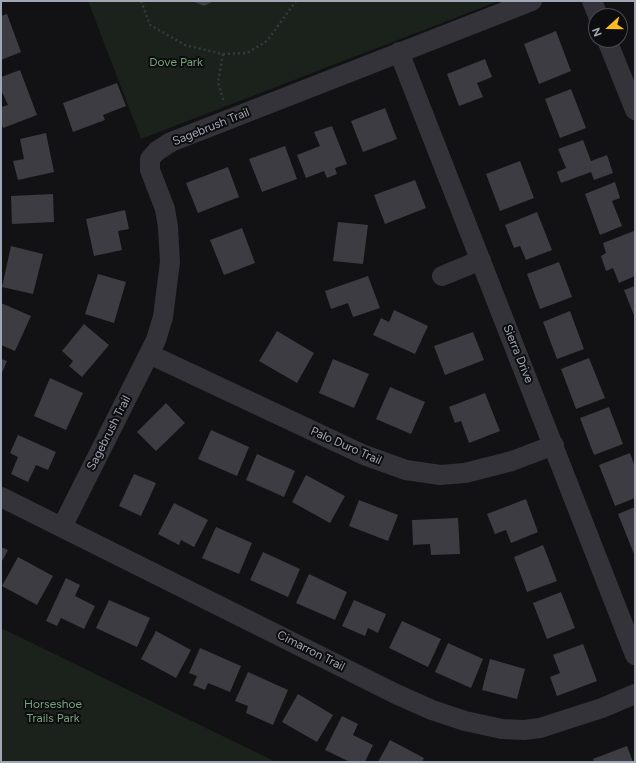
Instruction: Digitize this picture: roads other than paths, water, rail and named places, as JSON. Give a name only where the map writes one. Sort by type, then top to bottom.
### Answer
[{"type":"street","name":"Sagebrush Trail","points":[[62,527],[156,340],[163,317],[170,262],[168,227],[165,209],[150,170],[150,159],[157,151],[171,142],[532,1]]},
{"type":"street","points":[[610,48],[635,110]]},
{"type":"street","name":"Sierra Drive","points":[[399,52],[635,655]]},
{"type":"street","points":[[442,276],[481,260]]},
{"type":"street","name":"Palo Duro Trail","points":[[149,354],[364,455],[406,470],[440,475],[464,473],[512,461],[554,445]]},
{"type":"street","name":"Cimarron Trail","points":[[1,497],[396,694],[432,710],[465,721],[502,729],[524,730],[540,728],[602,708],[635,694]]},
{"type":"park label","name":"Dove Park","points":[[176,62]]},
{"type":"park label","name":"Horseshoe Trails Park","points":[[53,711]]}]
